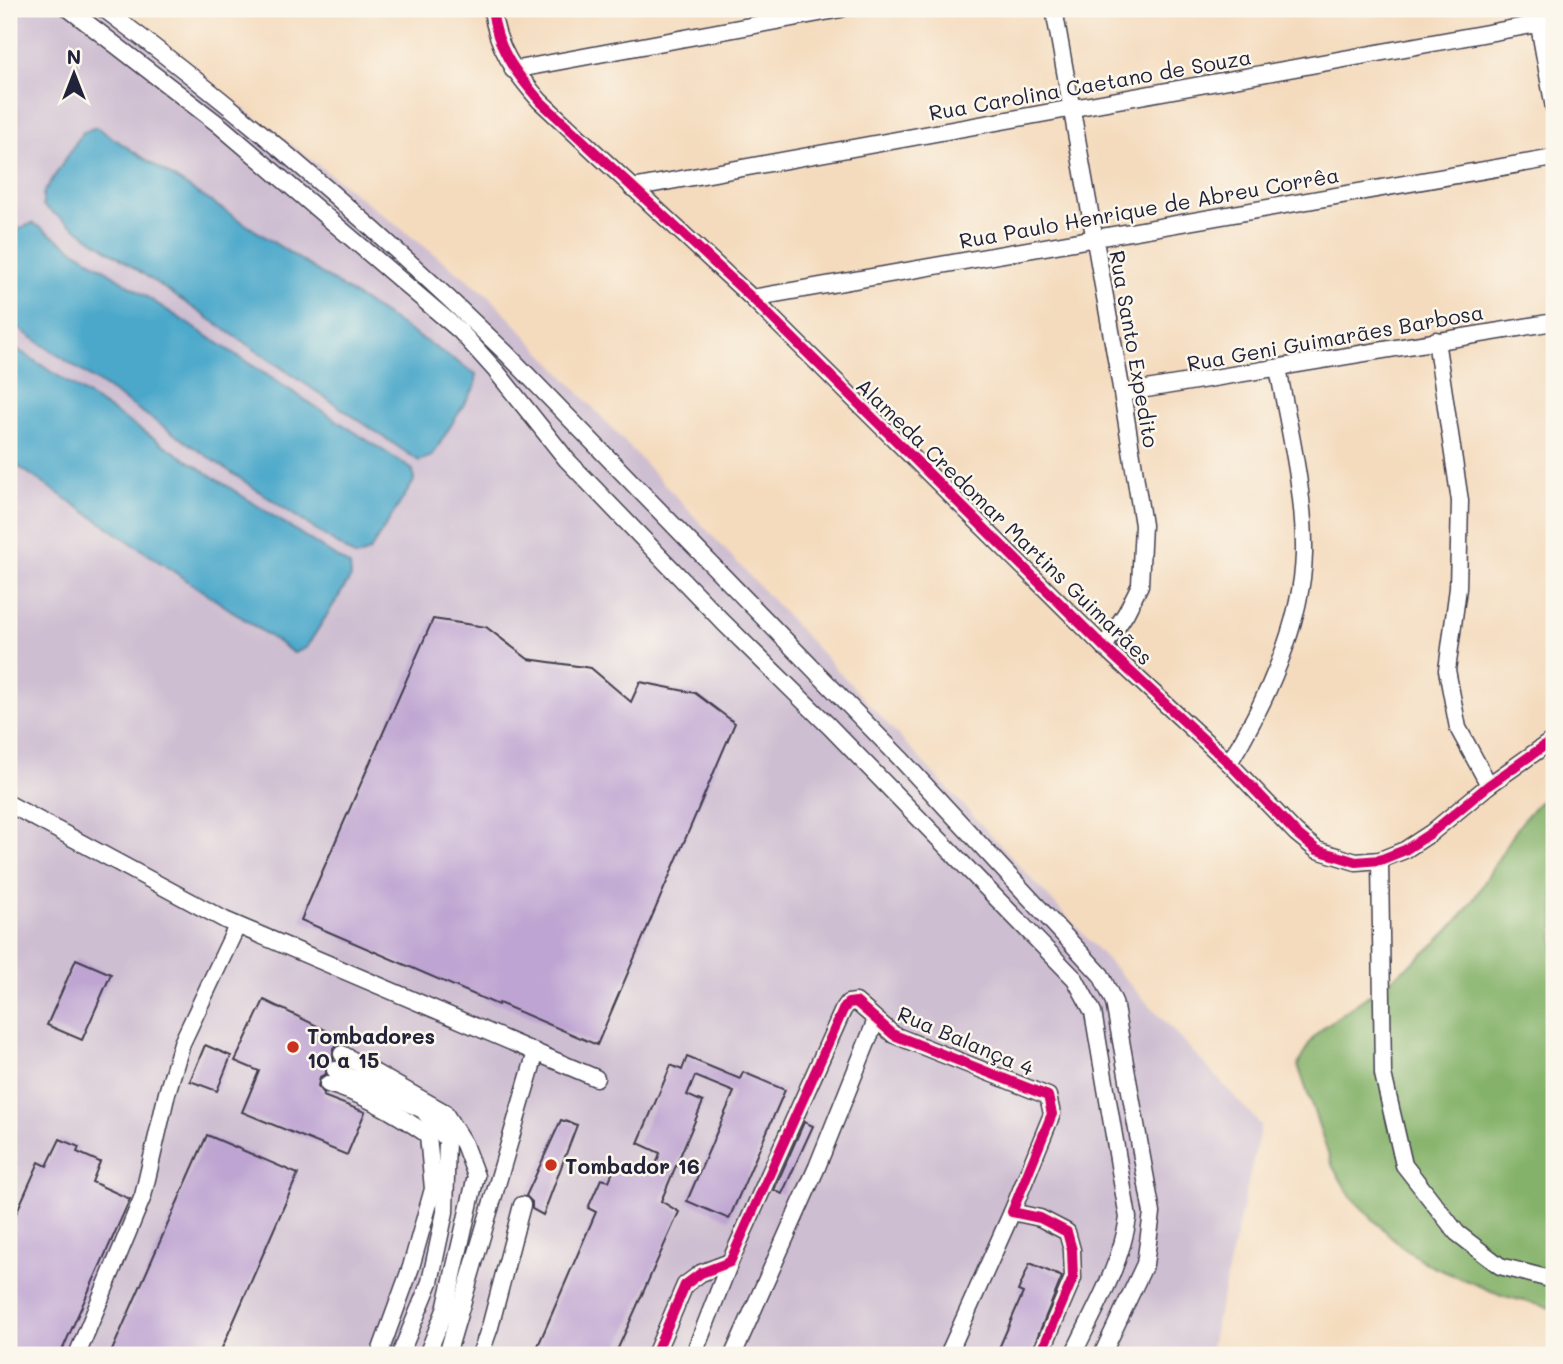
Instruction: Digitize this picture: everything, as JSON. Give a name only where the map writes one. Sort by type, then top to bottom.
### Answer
[{"type":"street","points":[[69,9],[218,124],[460,331],[496,371],[567,460],[705,604],[829,726],[1075,979],[1093,1012],[1128,1218],[1125,1239],[1118,1257],[1073,1355]]},
{"type":"street","points":[[104,9],[277,144],[461,309],[900,758],[1101,975],[1114,1002],[1152,1213],[1146,1264],[1102,1355]]},
{"type":"street","name":"Alameda Credomar Martins Guimarães","points":[[492,9],[495,34],[513,70],[540,101],[752,298],[1104,647],[1229,764],[1296,833],[1317,850],[1356,862],[1380,860],[1405,850],[1554,739]]},
{"type":"street","points":[[513,70],[841,9]]},
{"type":"street","name":"Rua Santo Expedito","points":[[1054,9],[1143,526],[1140,584],[1126,613],[1104,647]]},
{"type":"street","points":[[1543,18],[1554,108]]},
{"type":"street","name":"Rua Carolina Caetano de Souza","points":[[632,188],[1072,109],[1543,18]]},
{"type":"street","name":"Rua Paulo Henrique de Abreu Corrêa","points":[[752,298],[1554,158]]},
{"type":"street","name":"Rua Geni Guimarães Barbosa","points":[[1122,393],[1554,322]]},
{"type":"street","points":[[1436,340],[1460,501],[1458,588],[1447,670],[1458,728],[1489,785]]},
{"type":"street","points":[[1229,764],[1282,658],[1295,612],[1304,554],[1299,483],[1278,369]]},
{"type":"street","points":[[9,804],[237,926],[596,1078]]},
{"type":"street","points":[[1380,860],[1383,1074],[1404,1165],[1457,1233],[1500,1266],[1554,1280]]},
{"type":"street","points":[[77,1355],[143,1196],[167,1093],[182,1044],[237,926]]},
{"type":"street","name":"Rua Balança 4","points":[[730,1262],[848,1003],[856,1002],[894,1035],[1048,1096],[1052,1114],[1012,1212]]},
{"type":"street","points":[[733,1355],[817,1167],[876,1020]]},
{"type":"street","points":[[447,1355],[536,1052]]},
{"type":"street","points":[[342,1054],[444,1112],[464,1143],[476,1176],[445,1310],[427,1355]]},
{"type":"street","points":[[379,1355],[386,1342],[411,1266],[433,1189],[428,1135],[408,1121],[350,1091],[331,1077],[423,1110],[447,1140],[445,1212],[430,1282],[400,1355]]},
{"type":"street","points":[[480,1355],[522,1205]]},
{"type":"street","points":[[948,1355],[1012,1212],[1040,1217],[1067,1232],[1072,1250],[1073,1278],[1040,1355]]},
{"type":"street","points":[[697,1346],[730,1262]]},
{"type":"street","points":[[655,1355],[685,1286],[701,1273],[730,1262]]},
{"type":"shaded area","points":[[9,9],[114,9],[489,296],[1261,1125],[1209,1355],[9,1355]]},
{"type":"green space","points":[[1554,789],[1554,1309],[1501,1295],[1431,1266],[1402,1247],[1351,1197],[1333,1167],[1298,1065],[1312,1040],[1325,1026],[1401,972],[1446,933],[1469,906],[1525,818]]},
{"type":"water","points":[[96,127],[476,374],[476,385],[432,456],[419,461],[43,206],[43,194],[82,133]]},
{"type":"water","points":[[33,223],[413,470],[414,481],[369,552],[356,557],[9,322],[9,246],[19,229]]},
{"type":"water","points":[[9,344],[350,566],[351,577],[306,648],[294,653],[9,460]]},
{"type":"building","points":[[433,619],[486,627],[528,659],[591,668],[631,702],[640,682],[695,693],[735,723],[597,1045],[301,920]]},
{"type":"building","points":[[76,959],[111,974],[82,1040],[47,1025]]},
{"type":"building","points":[[264,1000],[348,1041],[347,1045],[341,1044],[333,1048],[333,1060],[326,1065],[326,1074],[320,1077],[318,1086],[324,1093],[323,1096],[365,1112],[347,1155],[242,1112],[259,1071],[235,1061]]},
{"type":"building","points":[[205,1045],[231,1056],[217,1091],[190,1081]]},
{"type":"building","points":[[687,1057],[740,1079],[743,1072],[785,1090],[729,1219],[687,1201],[734,1092],[695,1076],[687,1095],[703,1102],[661,1201],[679,1212],[615,1355],[534,1355],[596,1212],[588,1208],[601,1179],[609,1181],[617,1162],[652,1175],[660,1153],[638,1143],[671,1065],[682,1070]]},
{"type":"building","name":"Tombador 16","points":[[561,1120],[577,1125],[543,1215],[532,1209],[532,1202],[526,1196]]},
{"type":"building","points":[[804,1122],[813,1126],[782,1194],[774,1190]]},
{"type":"building","points":[[207,1135],[298,1174],[219,1355],[110,1355]]},
{"type":"building","points":[[60,1139],[79,1147],[77,1152],[100,1162],[92,1182],[130,1199],[60,1355],[9,1355],[9,1229],[39,1162],[47,1166]]},
{"type":"building","points":[[1030,1263],[1062,1277],[1030,1355],[996,1355],[1023,1293],[1018,1291]]},
{"type":"cycle path","points":[[492,9],[498,36],[508,59],[540,101],[752,298],[1104,647],[1229,763],[1296,833],[1317,850],[1356,862],[1380,860],[1405,850],[1554,739]]},
{"type":"cycle path","points":[[655,1355],[685,1285],[701,1273],[730,1262],[843,1010],[848,1003],[856,1002],[894,1035],[1048,1096],[1052,1114],[1012,1212],[1040,1218],[1067,1232],[1072,1250],[1073,1278],[1040,1355]]},
{"type":"place","name":"Tombadores 10 a 15","points":[[293,1047]]},
{"type":"place","name":"Tombador 16","points":[[551,1165]]}]
